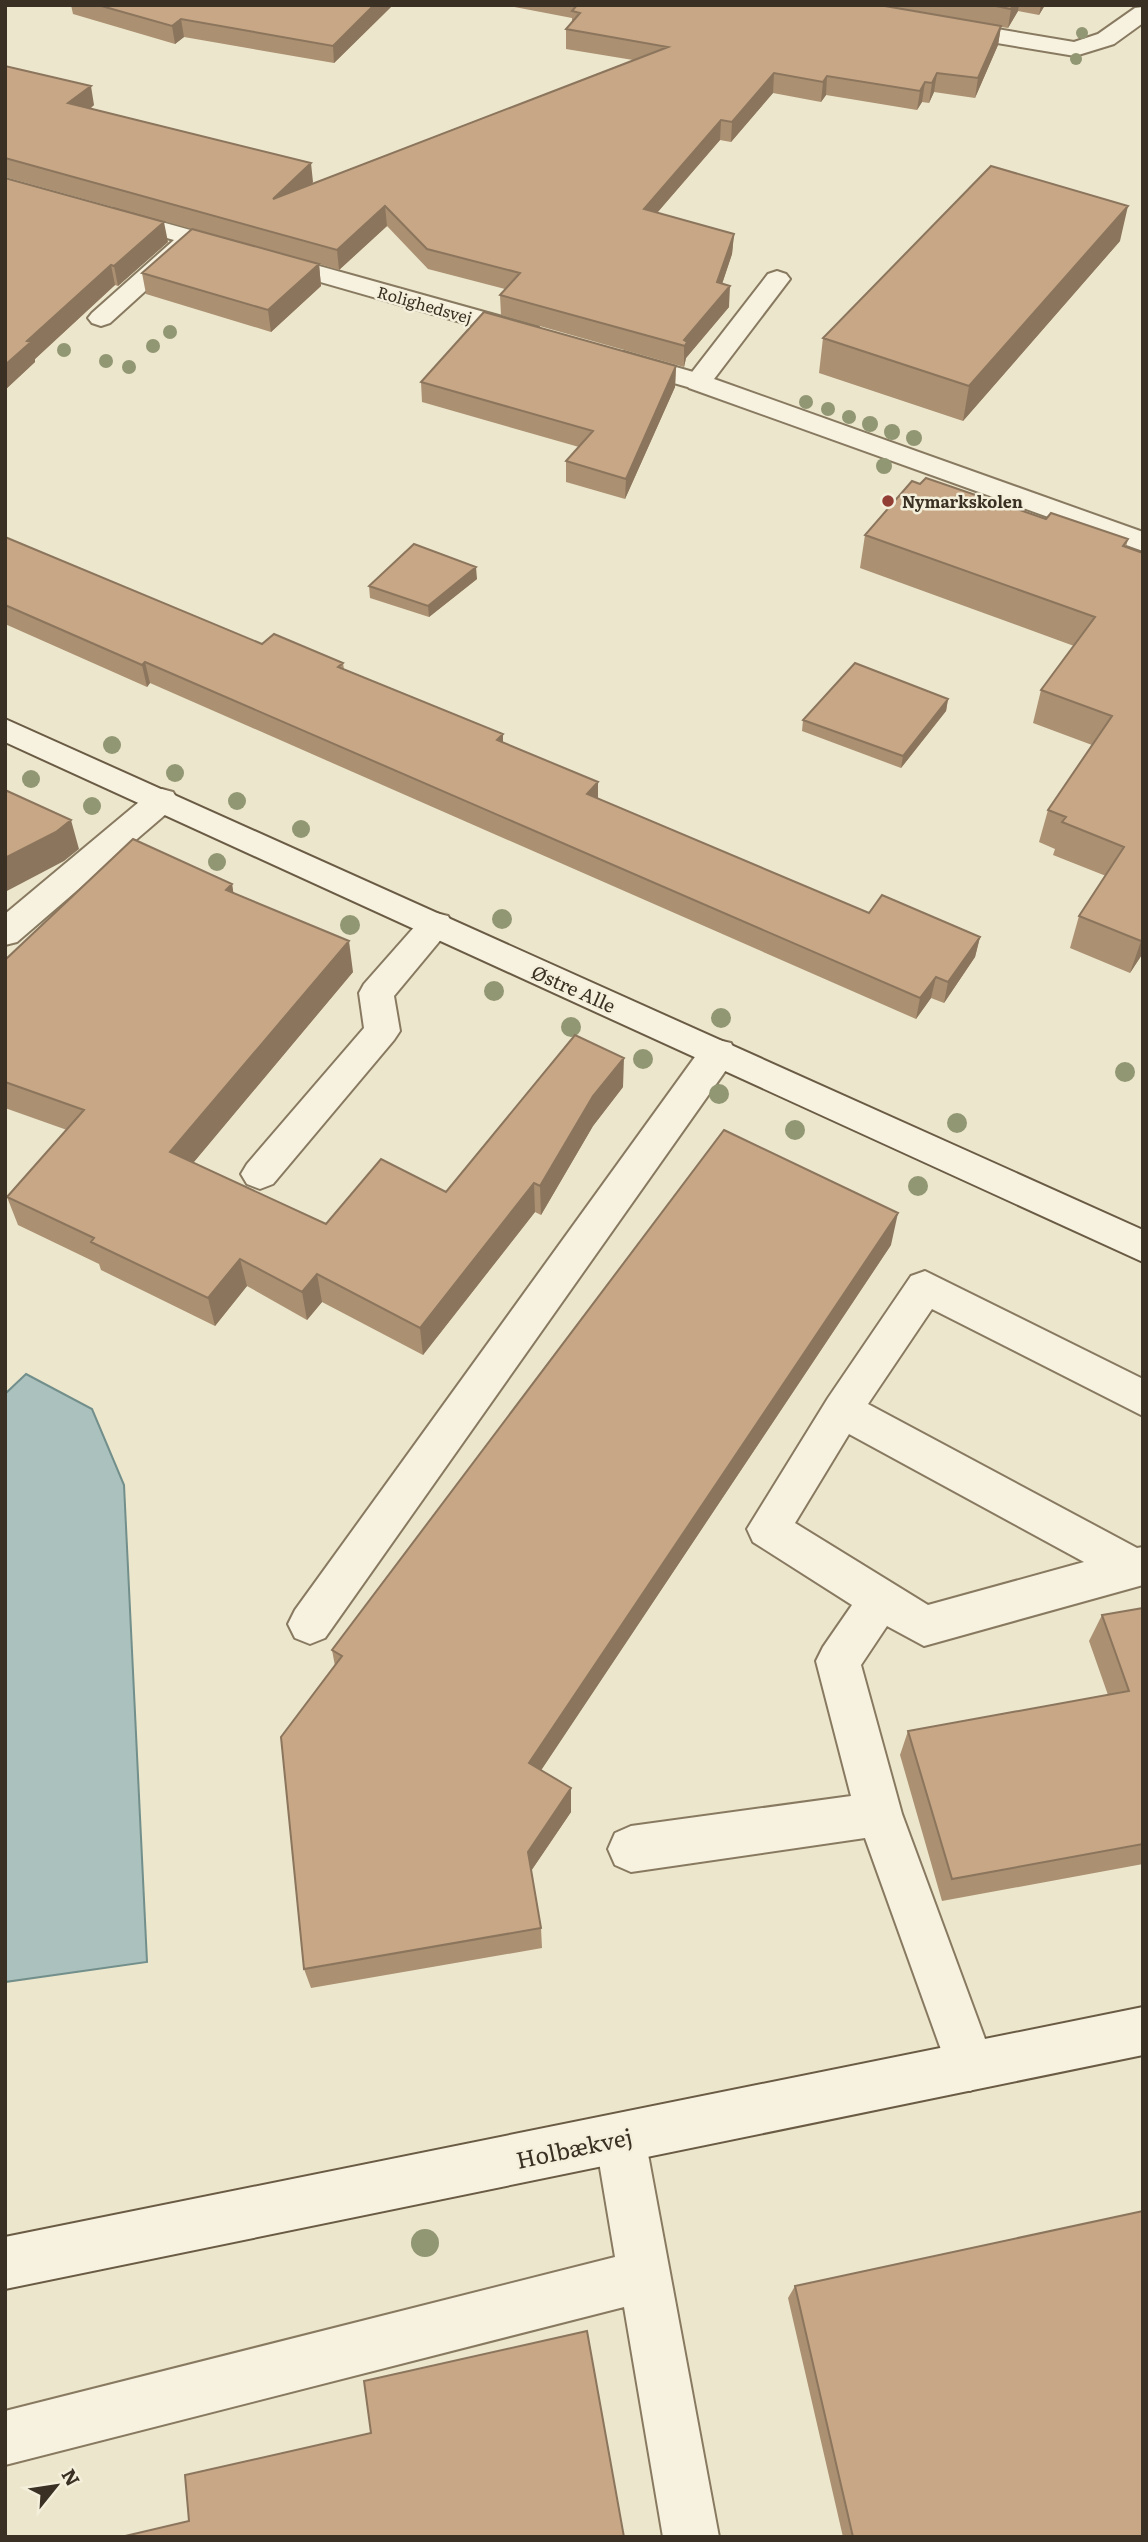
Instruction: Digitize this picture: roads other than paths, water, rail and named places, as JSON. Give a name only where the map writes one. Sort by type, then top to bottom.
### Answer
[{"type":"street","points":[[928,24],[1075,49],[1106,39],[1143,13]]},
{"type":"street","name":"Rolighedsvej","points":[[85,208],[552,340]]},
{"type":"street","points":[[101,317],[192,237]]},
{"type":"street","points":[[698,382],[777,279]]},
{"type":"street","points":[[605,355],[698,382],[1143,542]]},
{"type":"street","name":"Østre Alle","points":[[5,729],[1143,1247]]},
{"type":"street","points":[[5,933],[162,800]]},
{"type":"street","points":[[260,1174],[382,1031],[376,993],[436,925]]},
{"type":"street","points":[[310,1624],[718,1053]]},
{"type":"street","points":[[1138,1567],[924,1626],[768,1529],[842,1410],[925,1287],[1143,1399]]},
{"type":"street","points":[[842,1410],[1138,1567]]},
{"type":"street","points":[[881,1599],[838,1661],[878,1814],[970,2066]]},
{"type":"street","points":[[631,1849],[878,1814]]},
{"type":"street","name":"Holbækvej","points":[[5,2263],[1143,2031]]},
{"type":"street","points":[[620,2138],[691,2537]]},
{"type":"street","points":[[5,2438],[644,2276]]},
{"type":"water","points":[[26,1374],[92,1409],[124,1485],[147,1962],[5,1982],[5,1394]]},
{"type":"place","name":"Nymarkskolen","points":[[888,501]]}]
